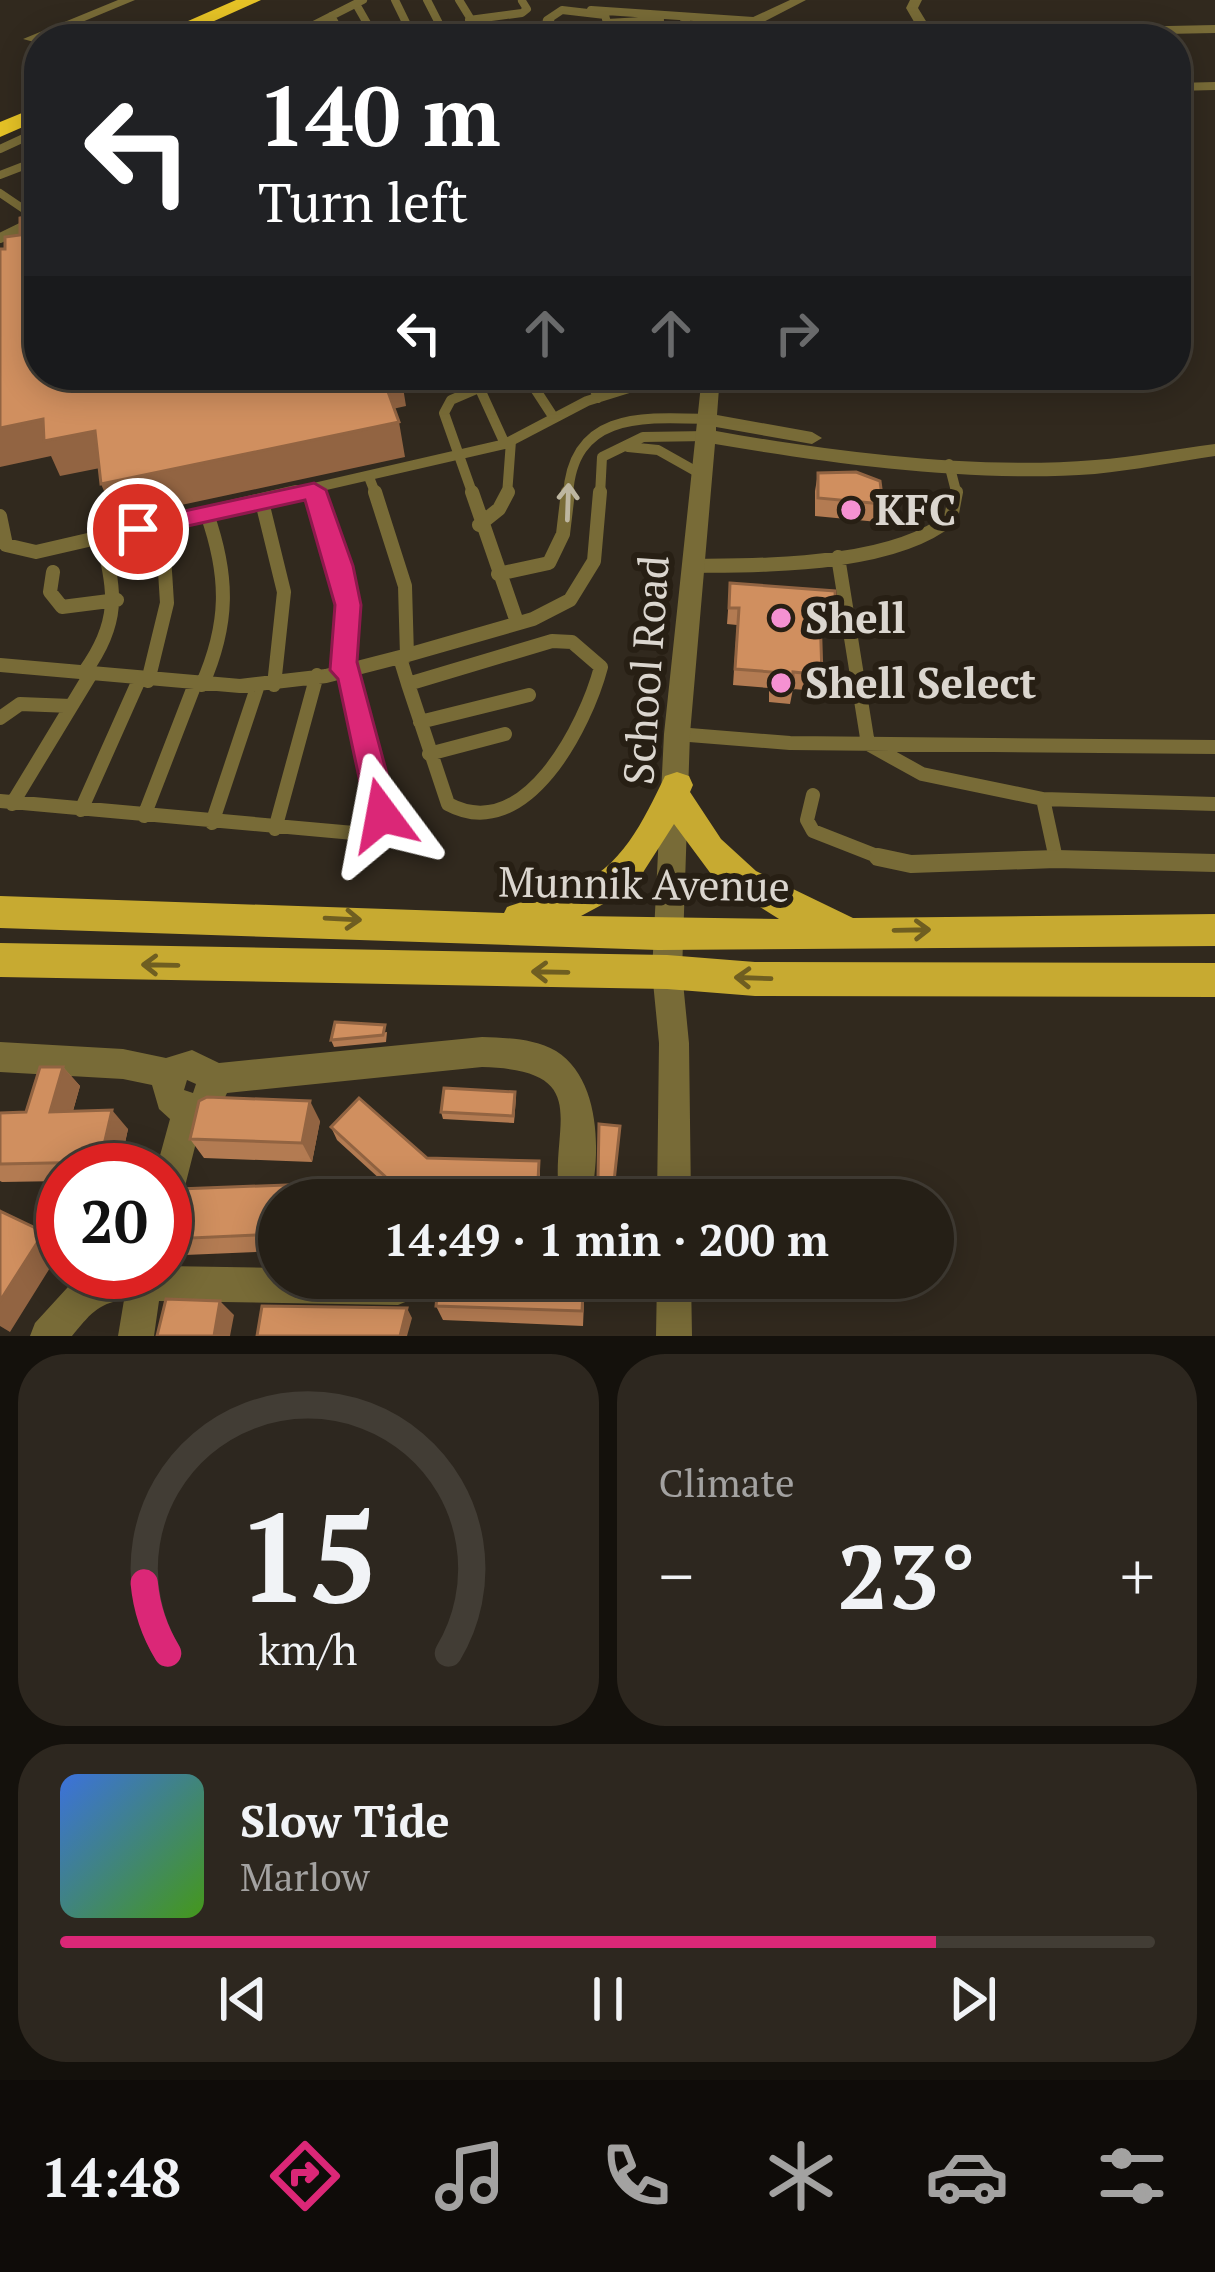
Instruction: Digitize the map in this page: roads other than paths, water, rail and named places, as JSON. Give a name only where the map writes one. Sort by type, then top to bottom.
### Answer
[{"type":"highway","points":[[200,24],[264,1]]},
{"type":"highway","points":[[219,24],[264,1]]},
{"type":"highway","points":[[0,126],[24,107]]},
{"type":"main road","points":[[485,926],[579,904],[618,885],[678,793]]},
{"type":"main road","points":[[678,793],[692,828],[738,882],[771,902],[855,931]]},
{"type":"main road","name":"Munnik Avenue","points":[[0,912],[226,914],[669,932],[1215,930]]},
{"type":"main road","name":"Munnik Avenue","points":[[0,959],[667,972],[755,979],[1215,980]]},
{"type":"street","points":[[67,24],[129,0]]},
{"type":"street","points":[[748,24],[800,0]]},
{"type":"street","name":"School Road","points":[[674,1179],[674,1043],[667,972],[677,734],[706,477],[710,390]]},
{"type":"street","points":[[707,427],[822,456],[949,464],[1095,467],[1215,450]]},
{"type":"street","points":[[213,1079],[511,1050],[539,1058],[565,1076],[582,1122],[577,1179]]},
{"type":"street","points":[[0,1057],[122,1064],[173,1075],[202,1066],[213,1079]]},
{"type":"street","points":[[173,1075],[167,1095],[178,1109],[188,1110],[207,1099],[213,1079]]},
{"type":"street","points":[[179,1143],[188,1110]]},
{"type":"street","points":[[192,1282],[258,1284]]},
{"type":"street","points":[[48,1336],[80,1299]]},
{"type":"street","points":[[136,1336],[141,1299]]},
{"type":"street","points":[[674,1299],[674,1336]]},
{"type":"lane","points":[[459,0],[471,24]]},
{"type":"lane","points":[[489,0],[499,16]]},
{"type":"lane","points":[[469,20],[525,11],[519,0]]},
{"type":"lane","points":[[519,0],[555,13],[591,10],[748,24]]},
{"type":"lane","points":[[321,24],[360,2]]},
{"type":"lane","points":[[591,10],[605,15],[608,22]]},
{"type":"lane","points":[[549,24],[555,13]]},
{"type":"lane","points":[[331,16],[336,24]]},
{"type":"lane","points":[[684,22],[688,24]]},
{"type":"lane","points":[[605,24],[748,24]]},
{"type":"lane","points":[[472,390],[451,400],[444,413],[479,525],[518,622]]},
{"type":"lane","points":[[479,525],[506,504],[513,486],[508,443],[480,390]]},
{"type":"lane","points":[[536,390],[554,418]]},
{"type":"lane","points":[[595,390],[598,398]]},
{"type":"lane","points":[[0,516],[6,545],[19,551],[101,537],[508,443],[623,390]]},
{"type":"lane","points":[[499,574],[548,562],[563,544],[569,473],[583,442],[606,425],[707,427]]},
{"type":"lane","points":[[0,665],[198,685],[266,685],[404,657],[518,622],[564,605],[588,577],[597,554],[602,458],[613,448],[707,427]]},
{"type":"lane","points":[[613,448],[658,450],[706,477]]},
{"type":"lane","points":[[696,566],[838,557],[929,534],[949,523],[957,490],[949,464]]},
{"type":"lane","points":[[369,477],[405,570],[412,614],[404,657],[406,685],[439,789],[455,809],[484,812],[519,797],[561,762],[581,731],[601,667],[572,642],[552,641],[406,685]]},
{"type":"lane","points":[[101,537],[117,600],[111,638],[6,802],[341,834],[377,829],[382,815],[379,790],[346,670],[348,605],[314,490]]},
{"type":"lane","points":[[212,823],[288,626],[286,586],[262,502]]},
{"type":"lane","points":[[144,816],[198,685],[224,641],[227,577],[207,514]]},
{"type":"lane","points":[[81,810],[166,638],[170,605],[162,524]]},
{"type":"lane","points":[[838,557],[868,744]]},
{"type":"lane","points":[[53,572],[50,592],[62,607],[117,600]]},
{"type":"lane","points":[[275,829],[317,675]]},
{"type":"lane","points":[[420,722],[530,695]]},
{"type":"lane","points":[[0,718],[20,704],[71,706]]},
{"type":"lane","points":[[429,754],[505,734]]},
{"type":"lane","points":[[677,734],[868,744],[1215,747]]},
{"type":"lane","points":[[868,744],[922,775],[1043,800],[1215,804]]},
{"type":"lane","points":[[813,795],[807,820],[813,831],[884,860],[911,864],[1055,859],[1215,863]]},
{"type":"lane","points":[[1043,800],[1055,859]]},
{"type":"place","name":"KFC","points":[[851,510]]},
{"type":"place","name":"Shell","points":[[781,618]]},
{"type":"place","name":"Shell Select","points":[[781,683]]}]
